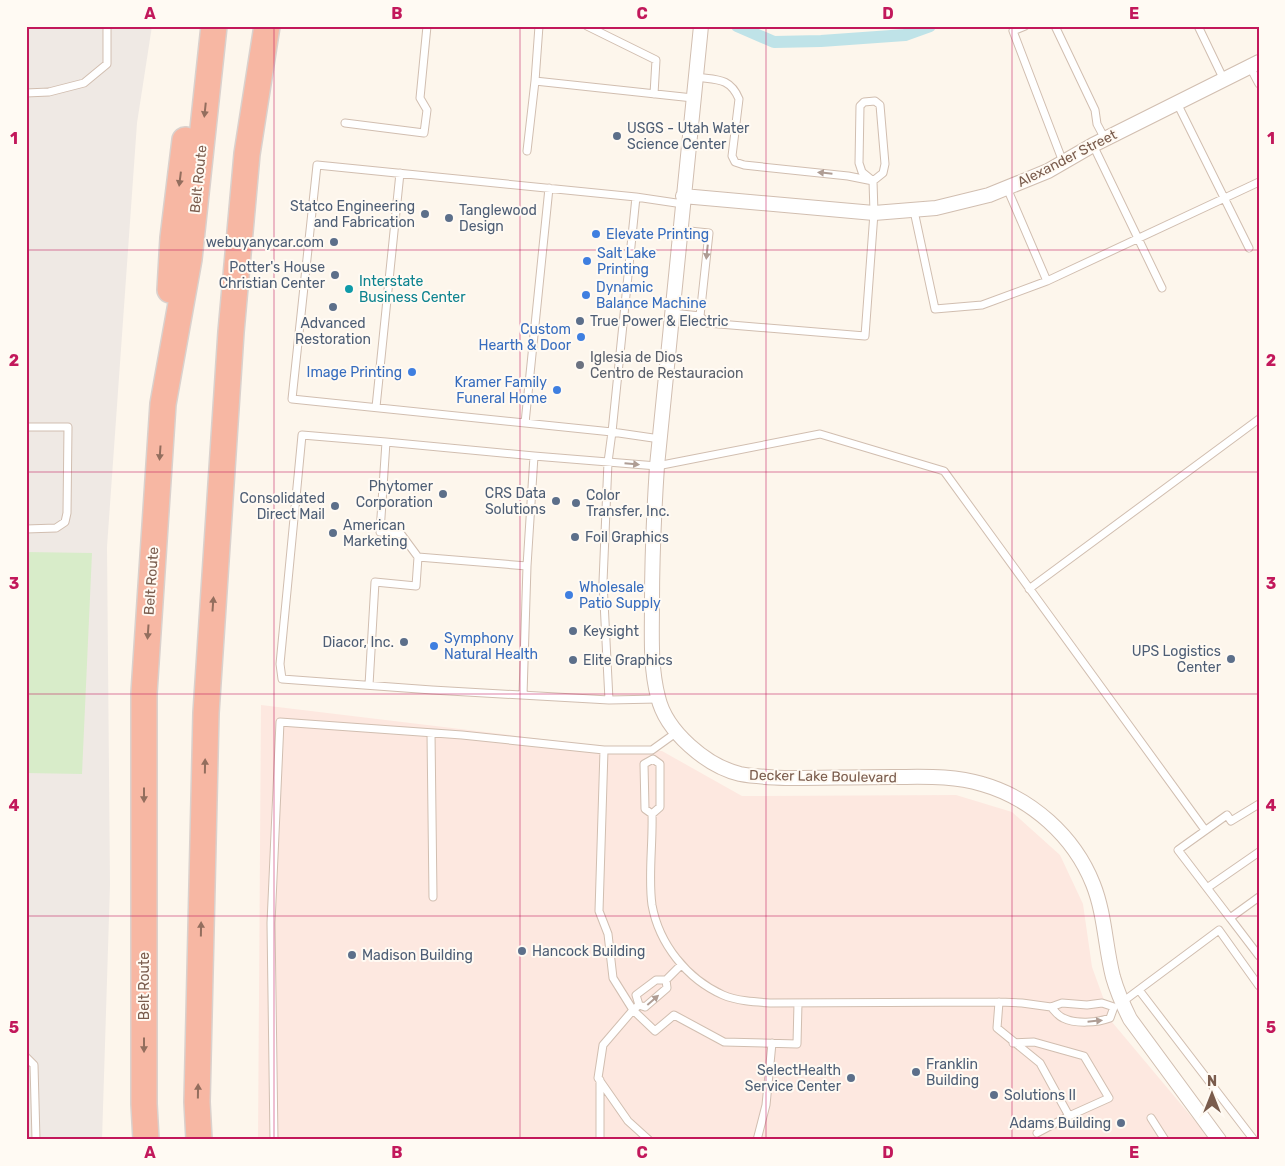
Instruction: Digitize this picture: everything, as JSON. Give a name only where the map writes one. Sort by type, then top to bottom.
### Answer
[{"type":"highway","points":[[163,404],[173,238],[199,26]]},
{"type":"highway","name":"Belt Route","points":[[146,1140],[144,1104],[144,693],[163,404],[189,258],[214,26]]},
{"type":"highway","points":[[199,1140],[198,1092],[206,713],[231,341],[247,154],[267,26]]},
{"type":"street","name":"Decker Lake Boulevard","points":[[700,26],[657,466],[653,539],[653,670],[658,699],[665,715],[677,732],[697,753],[721,767],[739,773],[762,777],[786,778],[949,778],[982,784],[1003,792],[1039,813],[1067,840],[1093,883],[1100,905],[1118,1005],[1219,1140]]},
{"type":"street","name":"Alexander Street","points":[[683,200],[874,213],[936,208],[989,195],[1007,188],[1064,162],[1105,139],[1254,65]]},
{"type":"lane","points":[[26,93],[49,92],[84,83],[107,64],[108,26]]},
{"type":"lane","points":[[345,123],[424,133],[427,110],[420,98],[427,26]]},
{"type":"lane","points":[[527,152],[539,26]]},
{"type":"lane","points":[[587,26],[656,60],[654,94]]},
{"type":"lane","points":[[1025,26],[1013,31],[1064,162]]},
{"type":"lane","points":[[1055,26],[1095,110],[1098,124],[1105,139]]},
{"type":"lane","points":[[1198,26],[1224,80]]},
{"type":"lane","points":[[1254,65],[1259,84]]},
{"type":"lane","points":[[672,313],[700,316],[708,323],[865,336],[874,213],[873,181],[862,172],[859,163],[860,106],[864,102],[875,101],[880,105],[885,164],[883,173],[873,181],[848,176],[744,165],[736,162],[732,156],[739,99],[736,91],[725,81],[696,78]]},
{"type":"lane","points":[[535,81],[693,98]]},
{"type":"lane","points":[[1176,104],[1249,248]]},
{"type":"lane","points":[[1092,146],[1162,288]]},
{"type":"lane","points":[[660,439],[612,432],[292,399],[317,165],[683,200]]},
{"type":"lane","points":[[376,407],[400,173]]},
{"type":"lane","points":[[914,211],[935,309],[982,305],[1046,281],[1259,182]]},
{"type":"lane","points":[[525,423],[549,188]]},
{"type":"lane","points":[[1007,188],[1046,281]]},
{"type":"lane","points":[[609,700],[603,582],[608,462],[636,197]]},
{"type":"lane","points":[[680,230],[709,233],[700,316]]},
{"type":"lane","points":[[1029,588],[1259,419]]},
{"type":"lane","points":[[26,428],[68,427],[67,513],[65,522],[56,528],[26,529]]},
{"type":"lane","points":[[658,699],[609,700],[282,679],[280,664],[302,435],[657,466],[820,434],[944,471],[1205,830]]},
{"type":"lane","points":[[369,685],[375,582],[416,586],[418,557],[401,534],[380,532],[386,442]]},
{"type":"lane","points":[[523,695],[527,566],[534,456]]},
{"type":"lane","points":[[418,557],[527,566]]},
{"type":"lane","points":[[274,1140],[271,923],[280,722],[431,733],[604,750],[652,750],[677,732]]},
{"type":"lane","points":[[431,733],[433,897]]},
{"type":"lane","points":[[604,750],[599,911],[608,934],[613,978],[655,1031],[674,1015],[724,1042],[797,1044],[798,1003]]},
{"type":"lane","points":[[652,750],[653,759],[660,764],[660,807],[652,814],[652,905],[670,950],[681,965],[698,981],[724,995],[746,1001],[771,1003],[999,1002],[1051,1007],[1062,1003],[1118,1005]]},
{"type":"lane","points":[[652,814],[645,809],[644,764],[653,759]]},
{"type":"lane","points":[[1259,804],[1232,821],[1226,815],[1178,850],[1259,956]]},
{"type":"lane","points":[[1207,888],[1259,852]]},
{"type":"lane","points":[[1230,918],[1259,897]]},
{"type":"lane","points":[[1051,1007],[1063,1018],[1087,1022],[1110,1018],[1118,1005],[1219,930],[1259,986]]},
{"type":"lane","points":[[600,1140],[600,1080],[598,1078],[603,1045],[636,1007],[636,995],[656,980],[666,980],[681,965]]},
{"type":"lane","points":[[636,1007],[645,1007],[667,988],[666,980]]},
{"type":"lane","points":[[1139,990],[1254,1140]]},
{"type":"lane","points":[[999,1002],[996,1028],[1040,1063],[1069,1116]]},
{"type":"lane","points":[[1013,1043],[1034,1042],[1084,1056],[1109,1098],[1037,1133]]},
{"type":"lane","points":[[757,1140],[766,1105],[772,1043]]},
{"type":"lane","points":[[26,1057],[34,1065],[36,1140]]},
{"type":"lane","points":[[600,1080],[628,1121],[649,1140]]},
{"type":"lane","points":[[1151,1118],[1165,1140]]},
{"type":"shaded area","points":[[26,26],[152,26],[137,123],[107,547],[110,885],[102,1140],[26,1140]]},
{"type":"shaded area","points":[[261,705],[633,750],[662,751],[742,796],[956,795],[1012,812],[1060,855],[1083,904],[1092,967],[1112,1022],[1211,1140],[258,1140]]},
{"type":"green space","points":[[26,552],[92,553],[82,774],[26,773]]},
{"type":"waterway","points":[[737,26],[774,42],[821,41],[905,35],[930,26]]},
{"type":"place","name":"USGS - Utah Water Science Center","points":[[617,136]]},
{"type":"place","name":"Statco Engineering and Fabrication","points":[[425,214]]},
{"type":"place","name":"Tanglewood Design","points":[[449,218]]},
{"type":"place","name":"Elevate Printing","points":[[596,234]]},
{"type":"place","name":"webuyanycar.com","points":[[334,242]]},
{"type":"place","name":"Salt Lake Printing","points":[[587,261]]},
{"type":"place","name":"Potter's House Christian Center","points":[[335,275]]},
{"type":"place","name":"Interstate Business Center","points":[[349,289]]},
{"type":"place","name":"Dynamic Balance Machine","points":[[586,295]]},
{"type":"place","name":"Advanced Restoration","points":[[333,307]]},
{"type":"place","name":"True Power & Electric","points":[[580,321]]},
{"type":"place","name":"Custom Hearth & Door","points":[[581,337]]},
{"type":"place","name":"Iglesia de Dios Centro de Restauracion","points":[[580,365]]},
{"type":"place","name":"Image Printing","points":[[412,372]]},
{"type":"place","name":"Kramer Family Funeral Home","points":[[557,390]]},
{"type":"place","name":"Phytomer Corporation","points":[[443,494]]},
{"type":"place","name":"CRS Data Solutions","points":[[556,501]]},
{"type":"place","name":"Color Transfer, Inc.","points":[[576,503]]},
{"type":"place","name":"Consolidated Direct Mail","points":[[335,506]]},
{"type":"place","name":"American Marketing","points":[[333,533]]},
{"type":"place","name":"Foil Graphics","points":[[575,537]]},
{"type":"place","name":"Wholesale Patio Supply","points":[[569,595]]},
{"type":"place","name":"Keysight","points":[[573,631]]},
{"type":"place","name":"Diacor, Inc.","points":[[404,642]]},
{"type":"place","name":"Symphony Natural Health","points":[[434,646]]},
{"type":"place","name":"UPS Logistics Center","points":[[1231,659]]},
{"type":"place","name":"Elite Graphics","points":[[573,660]]},
{"type":"place","name":"Hancock Building","points":[[522,951]]},
{"type":"place","name":"Madison Building","points":[[352,955]]},
{"type":"place","name":"Franklin Building","points":[[916,1072]]},
{"type":"place","name":"SelectHealth Service Center","points":[[851,1078]]},
{"type":"place","name":"Solutions II","points":[[994,1095]]},
{"type":"place","name":"Adams Building","points":[[1121,1123]]}]
